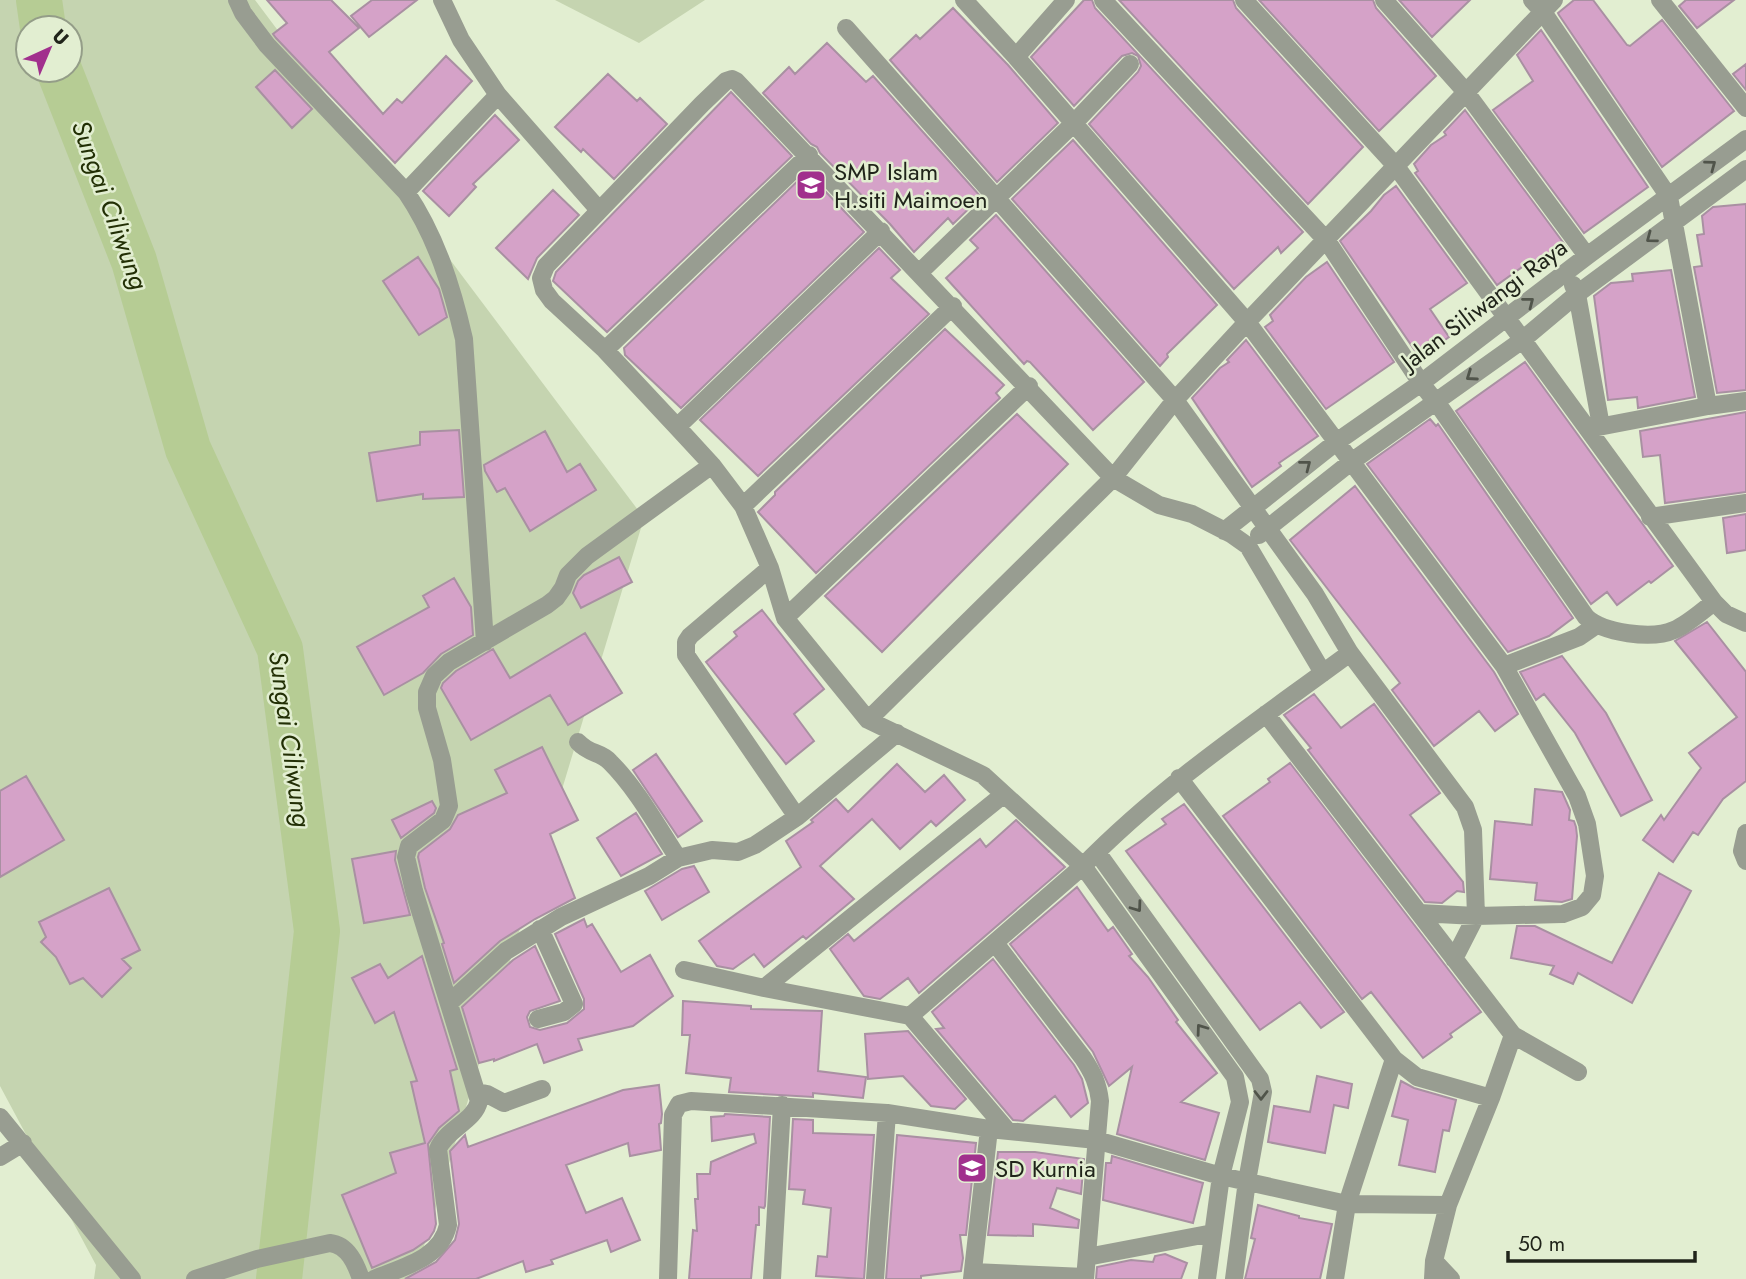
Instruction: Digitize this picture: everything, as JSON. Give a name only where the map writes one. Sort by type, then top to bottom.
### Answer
[{"type":"street","points":[[237,0],[243,13],[267,45],[406,192],[420,213],[438,251],[454,296],[464,339],[485,642]]},
{"type":"street","points":[[442,0],[461,40],[498,95],[599,210]]},
{"type":"street","points":[[964,0],[1247,322],[1504,666],[1577,796],[1587,824],[1595,876],[1588,902],[1563,914],[1476,916],[1419,913]]},
{"type":"street","points":[[1016,58],[1066,0]]},
{"type":"street","points":[[1103,0],[1327,241],[1421,383],[1595,626],[1642,635],[1673,631],[1714,602]]},
{"type":"street","points":[[1244,0],[1395,166],[1521,341],[1595,428],[1650,517],[1714,602],[1726,614],[1746,623]]},
{"type":"street","points":[[1384,0],[1465,91],[1587,256]]},
{"type":"street","points":[[1660,0],[1746,107]]},
{"type":"street","points":[[868,720],[1113,478],[1175,400],[1327,241],[1543,4],[1669,197],[1709,406]]},
{"type":"street","points":[[846,27],[1175,400],[1315,594],[1350,653],[1465,807],[1473,830],[1476,916],[1454,959]]},
{"type":"street","points":[[920,272],[1074,123],[1130,64]]},
{"type":"street","points":[[1207,1279],[1221,1176],[1240,1102],[1235,1077],[1083,866],[973,769],[868,720],[785,618],[770,568],[743,506],[712,465],[605,350],[552,302],[544,290],[541,278],[546,266],[702,104],[729,79],[736,80],[1029,386],[1113,478],[1159,505],[1192,514],[1248,546],[1323,673]]},
{"type":"street","points":[[406,192],[498,95]]},
{"type":"street","name":"Jalan Siliwangi Raya","points":[[1224,531],[1335,443],[1421,383],[1746,139]]},
{"type":"street","points":[[605,350],[809,155]]},
{"type":"street","name":"Jalan Siliwangi Raya","points":[[1248,546],[1351,462],[1521,341],[1577,294],[1746,169]]},
{"type":"street","points":[[677,427],[881,231]]},
{"type":"street","points":[[1567,273],[1577,294],[1595,428]]},
{"type":"street","points":[[743,506],[953,306]]},
{"type":"street","points":[[785,618],[1029,386]]},
{"type":"street","points":[[1595,428],[1746,401]]},
{"type":"street","points":[[374,1279],[430,1255],[445,1236],[448,1225],[438,1149],[443,1139],[476,1109],[479,1101],[414,891],[407,858],[409,846],[443,820],[449,806],[442,760],[427,708],[427,692],[433,676],[449,662],[547,605],[563,588],[568,575],[581,560],[712,465]]},
{"type":"street","points":[[1650,517],[1746,503]]},
{"type":"street","points":[[770,568],[691,636],[685,649],[686,656],[797,817]]},
{"type":"street","points":[[1504,666],[1579,637],[1595,626]]},
{"type":"street","points":[[910,1016],[1083,866],[1179,778],[1350,653]]},
{"type":"street","points":[[1266,714],[1513,1035],[1578,1072]]},
{"type":"street","points":[[449,1003],[506,951],[540,929],[649,876],[678,858],[712,850],[738,852],[755,845],[797,817],[897,733]]},
{"type":"street","points":[[578,742],[590,753],[603,755],[612,763],[678,858]]},
{"type":"street","points":[[1179,778],[1394,1059],[1417,1077],[1491,1098]]},
{"type":"street","points":[[764,988],[1003,795]]},
{"type":"street","points":[[1746,833],[1742,851],[1746,861]]},
{"type":"street","points":[[1097,852],[1260,1079],[1264,1092],[1247,1181],[1234,1279]]},
{"type":"street","points":[[538,1019],[564,1012],[574,1004],[540,929]]},
{"type":"street","points":[[684,970],[910,1016],[998,1129],[972,1275],[1085,1278],[1100,1101],[1098,1087],[1093,1073],[995,943]]},
{"type":"street","points":[[1451,1279],[1434,1270],[1448,1205],[1513,1035]]},
{"type":"street","points":[[1335,1279],[1347,1204],[1394,1059]]},
{"type":"street","points":[[477,1092],[504,1102],[542,1089]]},
{"type":"street","points":[[668,1279],[673,1115],[679,1104],[691,1101],[887,1113],[1096,1140],[1221,1176],[1347,1204],[1448,1205]]},
{"type":"street","points":[[772,1279],[782,1105]]},
{"type":"street","points":[[875,1279],[887,1113]]},
{"type":"street","points":[[0,1117],[132,1279]]},
{"type":"street","points":[[0,1157],[23,1143]]},
{"type":"street","points":[[1087,1257],[1213,1233]]},
{"type":"street","points":[[195,1279],[257,1259],[336,1243],[353,1259],[357,1276]]},
{"type":"green space","points":[[0,0],[255,0],[644,518],[414,1279],[94,1279],[96,1265],[0,1086]]},
{"type":"green space","points":[[555,0],[705,0],[639,43]]},
{"type":"building","points":[[267,0],[331,0],[359,28],[329,52],[383,114],[397,99],[402,103],[446,56],[472,81],[395,163],[276,38],[273,34],[287,23]]},
{"type":"building","points":[[372,0],[417,0],[369,37],[351,16]]},
{"type":"building","points":[[1084,0],[1092,0],[1095,8],[1303,232],[1281,253],[1278,247],[1234,289],[1089,124],[1138,72],[1141,66],[1138,56],[1132,53],[1122,56],[1074,106],[1031,57]]},
{"type":"building","points":[[1119,0],[1233,0],[1236,8],[1363,147],[1308,204]]},
{"type":"building","points":[[1259,0],[1373,0],[1376,8],[1436,76],[1379,131]]},
{"type":"building","points":[[1399,0],[1470,0],[1432,37]]},
{"type":"building","points":[[1574,0],[1593,0],[1630,46],[1662,20],[1734,111],[1662,167],[1559,15],[1558,13]]},
{"type":"building","points":[[1686,0],[1734,0],[1697,28],[1679,6]]},
{"type":"building","points":[[953,8],[1008,65],[1058,123],[997,182],[890,60],[916,35],[920,39]]},
{"type":"building","points":[[1541,30],[1648,187],[1584,233],[1493,110],[1533,81],[1517,55]]},
{"type":"building","points":[[827,43],[866,82],[873,76],[981,197],[953,224],[948,218],[914,252],[763,93],[789,67],[795,74]]},
{"type":"building","points":[[1746,64],[1746,90],[1733,74]]},
{"type":"building","points":[[275,70],[312,109],[292,128],[256,87]]},
{"type":"building","points":[[608,74],[637,101],[640,98],[667,124],[614,179],[555,127]]},
{"type":"building","points":[[731,92],[792,156],[607,332],[553,281],[556,272]]},
{"type":"building","points":[[1465,110],[1568,249],[1538,270],[1532,260],[1497,285],[1415,173],[1418,171],[1414,164],[1431,145],[1446,135],[1444,132]]},
{"type":"building","points":[[495,115],[519,140],[473,184],[476,187],[449,216],[423,191]]},
{"type":"building","points":[[1073,140],[1217,305],[1167,354],[1168,357],[1160,366],[1012,199]]},
{"type":"building","points":[[807,172],[864,232],[681,408],[625,355],[624,348]]},
{"type":"building","points":[[1396,186],[1467,283],[1430,309],[1449,337],[1420,358],[1340,241]]},
{"type":"building","points":[[553,190],[579,215],[537,258],[528,279],[496,248]]},
{"type":"building","points":[[1746,204],[1746,390],[1717,393],[1694,267],[1702,266],[1697,235],[1704,234],[1702,216],[1713,207]]},
{"type":"building","points":[[996,215],[1144,382],[1093,430],[1030,362],[1024,364],[946,278],[978,248],[970,240]]},
{"type":"building","points":[[879,248],[900,270],[891,278],[929,314],[758,476],[700,420]]},
{"type":"building","points":[[418,257],[439,289],[447,317],[419,335],[383,281]]},
{"type":"building","points":[[1327,262],[1394,362],[1326,409],[1265,327],[1273,321],[1270,315],[1306,277]]},
{"type":"building","points":[[1671,270],[1695,397],[1638,408],[1637,397],[1608,400],[1594,296],[1611,283],[1633,281],[1632,274]]},
{"type":"building","points":[[945,329],[1004,385],[996,393],[1000,398],[816,573],[758,512],[775,492]]},
{"type":"building","points":[[1246,340],[1318,436],[1279,463],[1281,466],[1252,487],[1192,398],[1229,362],[1227,360]]},
{"type":"building","points":[[1525,362],[1673,566],[1617,605],[1607,592],[1591,604],[1456,411]]},
{"type":"building","points":[[1746,412],[1746,492],[1665,503],[1660,455],[1643,457],[1640,431]]},
{"type":"building","points":[[1017,414],[1068,464],[882,652],[825,596]]},
{"type":"building","points":[[1430,419],[1436,426],[1438,424],[1573,618],[1549,636],[1508,652],[1367,464]]},
{"type":"building","points":[[459,430],[464,497],[423,499],[423,494],[377,501],[369,453],[420,445],[420,432]]},
{"type":"building","points":[[545,431],[567,472],[580,464],[596,490],[530,531],[505,488],[497,492],[484,465]]},
{"type":"building","points":[[1355,486],[1494,672],[1518,714],[1495,731],[1479,711],[1434,746],[1392,690],[1400,683],[1290,540]]},
{"type":"building","points":[[1746,514],[1746,550],[1727,553],[1723,518]]},
{"type":"building","points":[[619,557],[632,582],[581,608],[573,593],[578,581],[584,575]]},
{"type":"building","points":[[454,578],[471,607],[473,635],[441,654],[423,673],[384,695],[357,647],[429,607],[423,596]]},
{"type":"building","points":[[762,610],[824,689],[794,714],[814,741],[786,764],[706,662],[737,636],[734,632]]},
{"type":"building","points":[[1707,622],[1746,672],[1746,781],[1723,799],[1698,835],[1693,832],[1673,862],[1643,840],[1661,815],[1664,820],[1701,768],[1689,753],[1737,717],[1675,641]]},
{"type":"building","points":[[585,633],[622,693],[568,725],[550,695],[471,740],[441,688],[443,683],[456,671],[493,649],[510,678]]},
{"type":"building","points":[[1562,656],[1606,713],[1652,800],[1621,816],[1575,733],[1544,694],[1536,700],[1520,672]]},
{"type":"building","points":[[1314,694],[1341,728],[1374,704],[1440,793],[1410,815],[1463,882],[1464,892],[1457,891],[1442,903],[1425,902],[1308,750],[1311,748],[1284,715]]},
{"type":"building","points":[[542,747],[578,820],[550,834],[575,898],[500,941],[454,983],[442,944],[444,943],[425,888],[419,853],[450,829],[458,815],[507,793],[495,770]]},
{"type":"building","points":[[656,754],[702,821],[678,837],[633,770]]},
{"type":"building","points":[[1290,763],[1481,1012],[1423,1058],[1371,992],[1362,999],[1223,816],[1270,782],[1268,779]]},
{"type":"building","points":[[897,764],[925,792],[944,775],[965,800],[936,826],[931,821],[900,849],[872,819],[820,866],[854,899],[806,939],[803,936],[764,967],[754,954],[733,969],[717,966],[699,941],[801,867],[786,841],[813,822],[811,820],[836,799],[848,812]]},
{"type":"building","points":[[26,776],[64,840],[0,877],[0,791]]},
{"type":"building","points":[[1535,789],[1562,792],[1570,810],[1569,820],[1574,821],[1576,827],[1572,899],[1562,902],[1535,900],[1537,883],[1490,879],[1495,821],[1532,825]]},
{"type":"building","points":[[432,801],[436,808],[434,813],[401,838],[392,820]]},
{"type":"building","points":[[1184,804],[1344,1012],[1321,1028],[1300,1002],[1260,1030],[1126,851],[1166,824],[1162,819]]},
{"type":"building","points":[[636,813],[662,854],[621,876],[597,838]]},
{"type":"building","points":[[1016,820],[1065,867],[919,993],[908,978],[880,999],[864,996],[830,949],[848,934],[854,941],[980,839],[986,847]]},
{"type":"building","points":[[396,851],[395,860],[410,915],[364,923],[352,859]]},
{"type":"building","points":[[694,866],[709,892],[662,920],[645,891],[682,869]]},
{"type":"building","points":[[1659,873],[1691,891],[1632,1003],[1578,973],[1573,984],[1550,974],[1554,966],[1511,958],[1517,926],[1535,926],[1612,963]]},
{"type":"building","points":[[1077,887],[1108,931],[1113,927],[1132,954],[1129,956],[1148,977],[1178,1020],[1176,1022],[1217,1073],[1181,1102],[1219,1113],[1205,1160],[1117,1134],[1132,1067],[1109,1086],[1093,1052],[1010,944]]},
{"type":"building","points":[[109,888],[140,950],[122,959],[131,968],[102,997],[83,978],[70,984],[56,957],[41,942],[46,937],[39,922]]},
{"type":"building","points":[[584,919],[587,927],[592,924],[621,972],[650,955],[673,996],[633,1026],[578,1039],[582,1050],[544,1063],[537,1044],[494,1061],[479,1063],[462,1007],[513,960],[535,946],[560,1001],[530,1011],[527,1017],[530,1027],[540,1030],[567,1023],[584,1009],[584,999],[555,934]]},
{"type":"building","points":[[422,956],[457,1069],[450,1071],[459,1111],[439,1128],[428,1144],[436,1224],[434,1231],[429,1239],[413,1250],[372,1268],[342,1195],[396,1173],[390,1153],[425,1143],[411,1082],[417,1081],[394,1012],[375,1023],[352,978],[380,964],[388,978]]},
{"type":"building","points":[[993,959],[1082,1079],[1088,1103],[1071,1117],[1055,1096],[1023,1121],[1013,1120],[936,1029],[944,1028],[932,1012]]},
{"type":"building","points":[[683,1001],[751,1006],[751,1009],[822,1011],[818,1071],[866,1077],[863,1098],[813,1093],[813,1097],[729,1092],[731,1078],[686,1073],[690,1035],[682,1035]]},
{"type":"building","points":[[908,1031],[966,1099],[955,1109],[931,1106],[903,1076],[868,1079],[865,1034]]},
{"type":"building","points":[[1317,1076],[1352,1084],[1348,1108],[1334,1105],[1325,1153],[1268,1142],[1274,1106],[1310,1112]]},
{"type":"building","points":[[1401,1081],[1414,1088],[1456,1100],[1449,1131],[1443,1130],[1435,1172],[1399,1165],[1408,1120],[1392,1116]]},
{"type":"building","points":[[659,1085],[662,1114],[659,1124],[661,1150],[630,1156],[628,1143],[566,1165],[586,1213],[622,1198],[640,1240],[611,1252],[607,1240],[551,1260],[553,1264],[526,1272],[523,1261],[476,1279],[405,1279],[436,1262],[455,1240],[459,1224],[450,1151],[465,1135],[468,1147],[623,1090]]},
{"type":"building","points":[[725,1114],[770,1117],[765,1206],[759,1207],[751,1279],[689,1279],[693,1230],[697,1231],[697,1174],[710,1174],[711,1162],[756,1143],[754,1134],[712,1141],[711,1117]]},
{"type":"building","points":[[793,1119],[813,1120],[813,1133],[874,1135],[864,1279],[816,1276],[818,1256],[827,1257],[831,1208],[803,1204],[805,1190],[789,1189]]},
{"type":"building","points":[[897,1135],[976,1143],[966,1235],[960,1235],[963,1258],[961,1271],[921,1276],[921,1279],[886,1279]]},
{"type":"building","points":[[998,1152],[1035,1152],[1084,1159],[1081,1194],[1057,1188],[1050,1208],[1079,1220],[1078,1228],[1033,1224],[1033,1236],[988,1235]]},
{"type":"building","points":[[1112,1156],[1203,1183],[1193,1223],[1103,1200],[1106,1163],[1111,1163]]},
{"type":"building","points":[[1258,1205],[1299,1218],[1332,1224],[1320,1279],[1245,1279],[1255,1239],[1251,1238]]},
{"type":"building","points":[[1165,1254],[1187,1263],[1181,1279],[1096,1279],[1097,1267],[1131,1260],[1153,1262],[1155,1256]]},
{"type":"waterway","name":"Sungai Ciliwung","points":[[39,0],[41,14]]},
{"type":"waterway","name":"Sungai Ciliwung","points":[[64,84],[134,261],[188,449],[280,649],[317,931],[279,1279]]},
{"type":"place","name":"SMP Islam H.siti Maimoen","points":[[811,185]]},
{"type":"place","name":"SD Kurnia","points":[[972,1168]]}]
